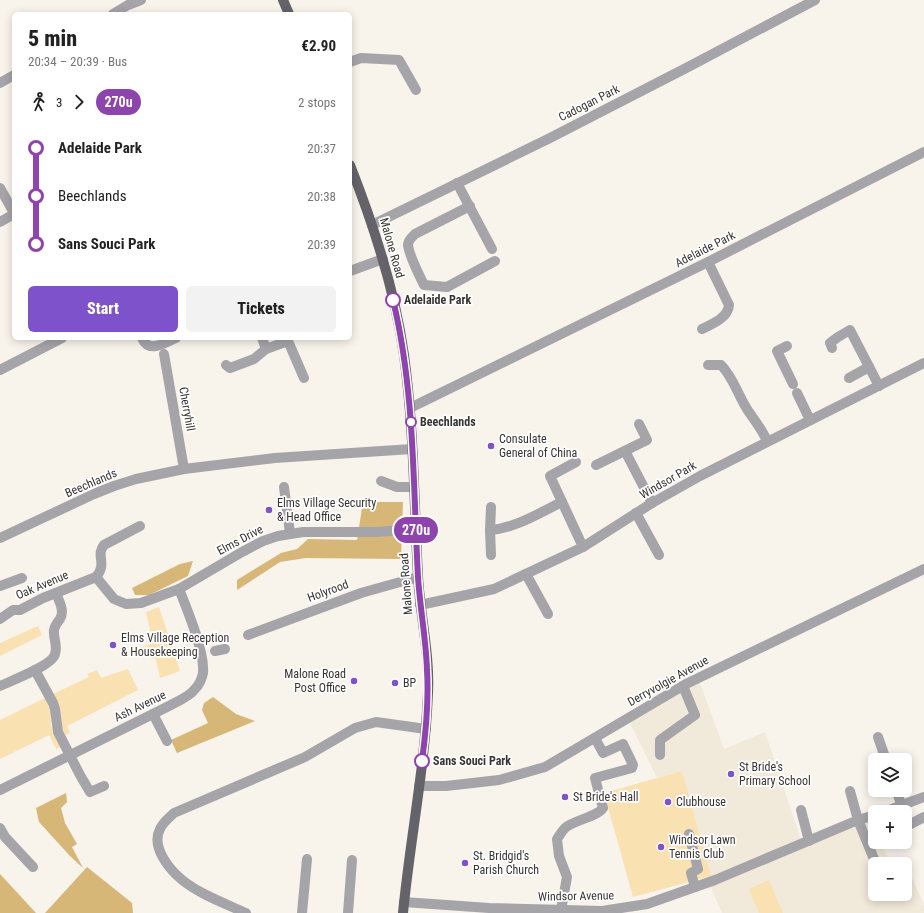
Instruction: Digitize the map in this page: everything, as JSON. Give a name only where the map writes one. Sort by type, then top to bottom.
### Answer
[{"type":"main road","points":[[283,0],[287,12]]},
{"type":"main road","name":"Malone Road","points":[[352,170],[383,259],[395,307],[404,353],[410,408],[418,577],[428,692],[426,729],[403,913]]},
{"type":"street","points":[[116,12],[141,0]]},
{"type":"street","name":"Cadogan Park","points":[[372,225],[690,66],[814,0]]},
{"type":"street","points":[[352,61],[362,58],[398,60],[416,90]]},
{"type":"street","points":[[0,83],[12,76]]},
{"type":"street","name":"Adelaide Park","points":[[410,408],[708,262],[924,152]]},
{"type":"street","points":[[457,183],[492,249]]},
{"type":"street","points":[[0,188],[12,209]]},
{"type":"street","points":[[470,206],[415,234],[408,244],[413,262],[424,285],[447,287],[495,261]]},
{"type":"street","points":[[0,222],[12,214]]},
{"type":"street","points":[[352,270],[383,259]]},
{"type":"street","points":[[702,330],[724,316],[729,309],[729,305],[708,262]]},
{"type":"street","points":[[832,348],[830,343],[850,330],[879,386]]},
{"type":"street","points":[[0,370],[58,340]]},
{"type":"street","points":[[143,340],[148,346],[152,347],[171,340]]},
{"type":"street","points":[[263,340],[266,349]]},
{"type":"street","points":[[226,365],[230,368],[254,359],[266,349],[288,341],[304,378]]},
{"type":"street","points":[[787,346],[777,351],[810,420]]},
{"type":"street","name":"Cherryhill","points":[[164,354],[184,469]]},
{"type":"street","name":"Windsor Park","points":[[420,605],[494,590],[583,547],[652,503],[700,476],[924,363]]},
{"type":"street","points":[[708,365],[721,365],[727,371],[746,407],[760,427],[767,441]]},
{"type":"street","points":[[850,378],[869,367]]},
{"type":"street","points":[[596,465],[647,440],[639,424]]},
{"type":"street","name":"Beechlands","points":[[0,538],[114,486],[136,478],[184,469],[276,458],[412,449]]},
{"type":"street","points":[[625,451],[652,503]]},
{"type":"street","points":[[576,462],[550,476],[583,547]]},
{"type":"street","points":[[381,481],[397,487],[414,486]]},
{"type":"street","points":[[284,487],[290,533]]},
{"type":"street","points":[[490,530],[504,529],[562,502]]},
{"type":"street","points":[[490,507],[491,555]]},
{"type":"street","points":[[636,513],[658,555]]},
{"type":"street","points":[[96,577],[102,566],[100,553],[104,545],[140,526]]},
{"type":"street","name":"Elms Drive","points":[[96,577],[114,599],[126,604],[141,603],[179,589],[249,548],[270,538],[290,533],[376,532],[416,529]]},
{"type":"street","name":"Derryvolgie Avenue","points":[[419,786],[446,786],[500,780],[545,767],[683,686],[924,569]]},
{"type":"street","points":[[526,574],[548,614]]},
{"type":"street","name":"Oak Avenue","points":[[0,619],[13,610],[20,610],[56,593],[96,577]]},
{"type":"street","name":"Holyrood","points":[[248,635],[361,593],[418,577]]},
{"type":"street","points":[[0,586],[22,578]]},
{"type":"street","name":"Ash Avenue","points":[[0,790],[153,714],[188,696],[195,690],[200,683],[211,652],[196,636],[179,589]]},
{"type":"street","points":[[0,686],[50,662],[56,654],[54,628],[61,618],[62,611],[56,593]]},
{"type":"street","points":[[35,670],[53,703],[58,732],[80,776],[90,792],[104,786]]},
{"type":"street","points":[[660,755],[660,740],[695,715],[683,686]]},
{"type":"street","points":[[153,714],[167,741]]},
{"type":"street","points":[[246,913],[198,890],[181,878],[171,868],[159,849],[157,838],[160,829],[166,820],[174,813],[305,757],[355,728],[376,722],[426,729]]},
{"type":"street","points":[[878,737],[884,753]]},
{"type":"street","points":[[561,910],[567,877],[559,856],[557,839],[565,828],[578,820],[600,811],[602,808],[595,778],[632,768],[633,765],[624,744],[603,753],[595,738]]},
{"type":"street","points":[[850,791],[858,820],[873,857]]},
{"type":"street","points":[[904,805],[924,797]]},
{"type":"street","points":[[801,810],[809,841]]},
{"type":"street","name":"Windsor Avenue","points":[[404,902],[489,910],[602,911],[647,908],[868,817]]},
{"type":"street","points":[[912,823],[924,817]]},
{"type":"street","points":[[0,828],[5,837],[33,867]]},
{"type":"street","points":[[689,834],[698,868],[691,873],[695,887]]},
{"type":"street","points":[[302,913],[307,859]]},
{"type":"street","points":[[348,913],[352,860]]},
{"type":"shaded area","points":[[363,502],[403,502],[401,559],[306,558],[280,562],[237,590],[237,580],[281,553],[297,549],[308,539],[357,540]]},
{"type":"shaded area","points":[[193,561],[188,576],[149,595],[135,595],[132,588],[180,564]]},
{"type":"shaded area","points":[[159,607],[180,671],[160,678],[156,659],[146,657],[142,647],[153,643],[146,612]]},
{"type":"shaded area","points":[[38,626],[42,635],[0,656],[0,643]]},
{"type":"shaded area","points":[[128,669],[138,690],[67,726],[70,733],[65,735],[62,728],[60,709],[53,694],[89,677],[87,674],[97,670],[101,678]]},
{"type":"shaded area","name":"St Bride's Primary School","points":[[698,678],[724,749],[765,732],[801,840],[711,876],[682,771],[657,778],[629,721]]},
{"type":"shaded area","points":[[213,697],[236,714],[255,721],[177,753],[171,740],[208,723],[202,710],[204,703]]},
{"type":"shaded area","points":[[45,698],[51,712],[51,725],[53,733],[61,747],[56,749],[49,735],[0,759],[0,720]]},
{"type":"shaded area","name":"Windsor Lawn Tennis Club","points":[[682,771],[711,876],[633,897],[604,793]]},
{"type":"shaded area","points":[[66,793],[67,802],[61,808],[65,823],[77,844],[72,847],[83,868],[39,822],[36,808]]},
{"type":"shaded area","points":[[868,822],[868,849],[884,849],[887,857],[868,857],[868,901],[912,901],[913,879],[924,906],[924,913],[722,913],[710,885]]},
{"type":"shaded area","points":[[87,867],[132,903],[133,913],[45,913]]},
{"type":"shaded area","points":[[0,874],[36,913],[0,913]]},
{"type":"shaded area","points":[[769,880],[783,913],[759,913],[749,889]]},
{"type":"bus line","name":"270u","points":[[393,300],[404,353],[410,408],[418,577],[427,668],[428,692],[426,729],[422,761]]},
{"type":"place","name":"Adelaide Park","points":[[393,300]]},
{"type":"place","name":"Beechlands","points":[[411,422]]},
{"type":"place","name":"Consulate General of China","points":[[491,446]]},
{"type":"place","name":"Elms Village Security & Head Office","points":[[269,510]]},
{"type":"place","name":"Elms Village Reception & Housekeeping","points":[[113,645]]},
{"type":"place","name":"Malone Road Post Office","points":[[354,681]]},
{"type":"place","name":"BP","points":[[395,683]]},
{"type":"place","name":"Sans Souci Park","points":[[422,761]]},
{"type":"place","name":"St Bride's Primary School","points":[[731,774]]},
{"type":"place","name":"St Bride's Hall","points":[[565,797]]},
{"type":"place","name":"Clubhouse","points":[[668,802]]},
{"type":"place","name":"Windsor Lawn Tennis Club","points":[[661,847]]},
{"type":"place","name":"St. Bridgid's Parish Church","points":[[465,863]]}]
